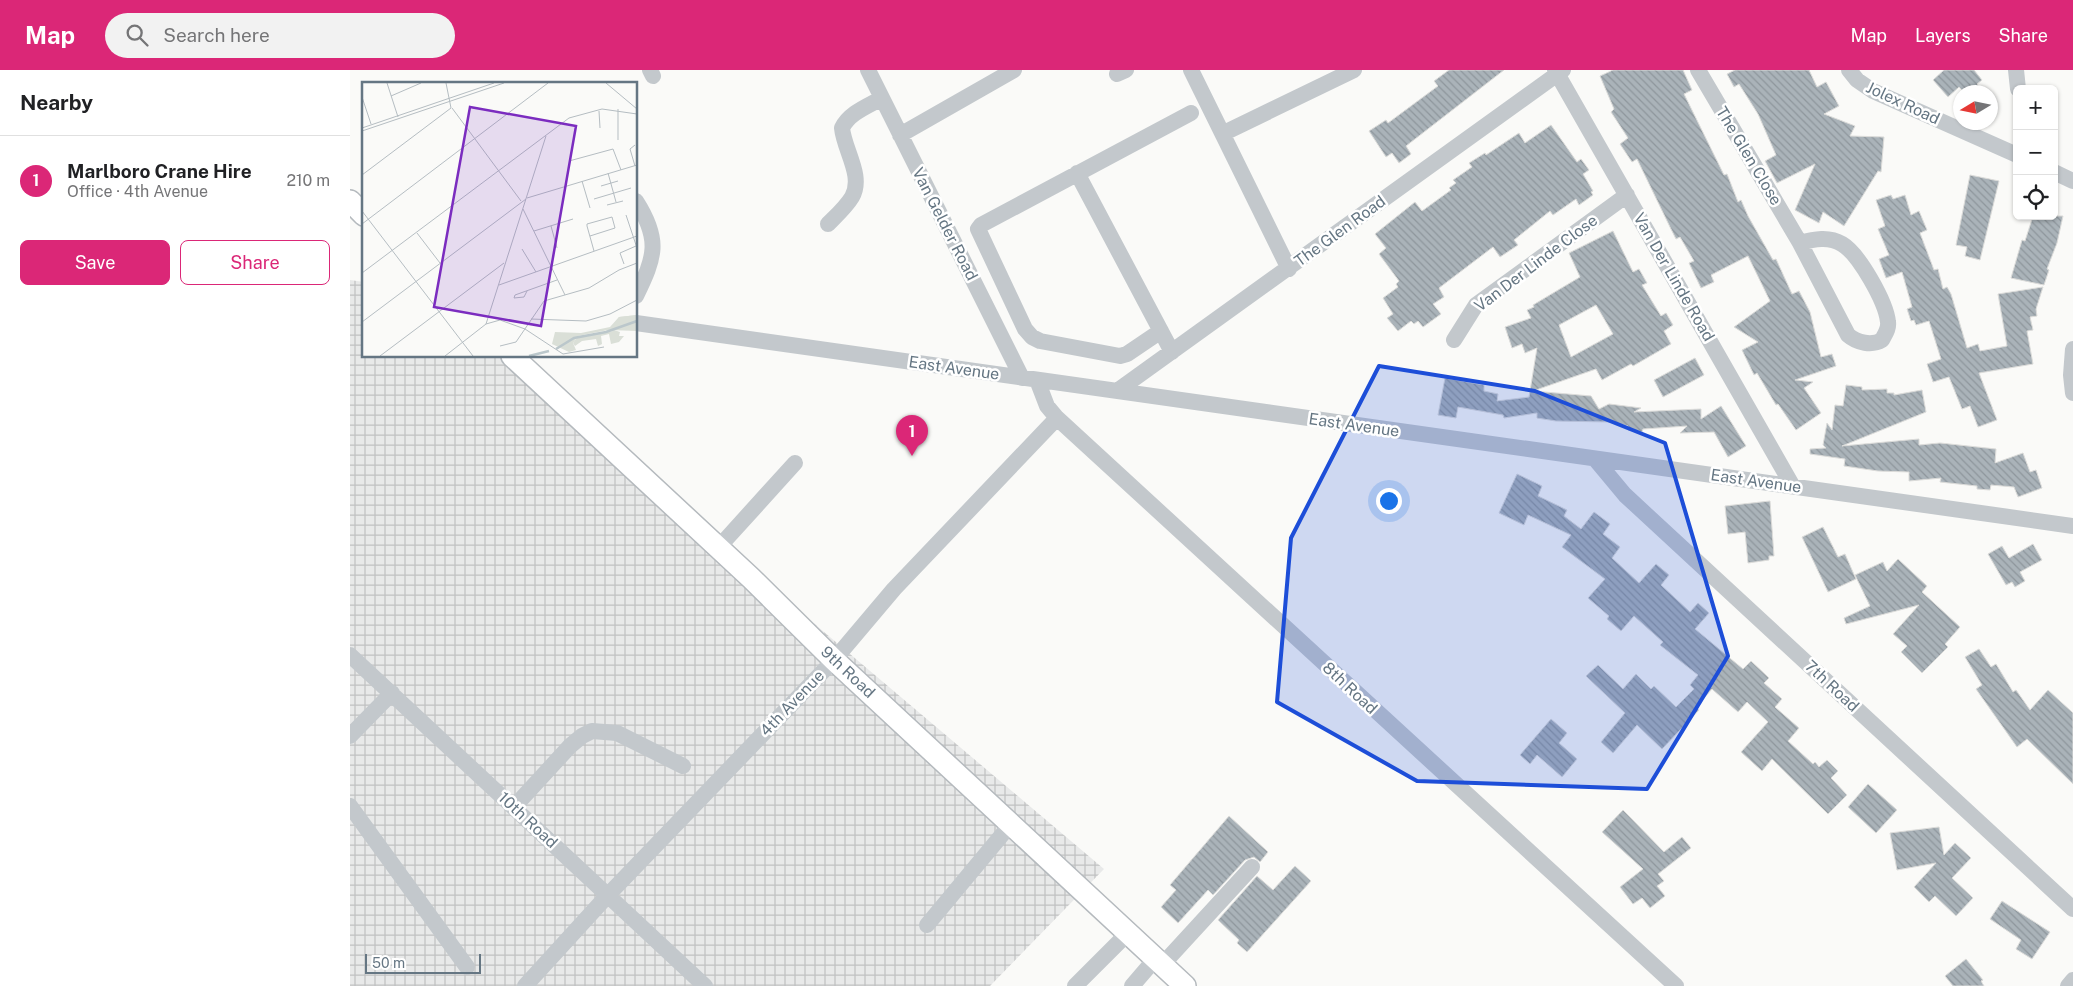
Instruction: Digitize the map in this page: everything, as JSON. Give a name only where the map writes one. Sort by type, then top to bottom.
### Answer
[{"type":"main road","points":[[350,201],[362,213]]},
{"type":"main road","name":"9th Road","points":[[514,358],[718,548],[834,660],[1186,986]]},
{"type":"street","name":"Van Gelder Road","points":[[868,70],[900,135],[1029,379]]},
{"type":"street","points":[[900,135],[1014,70]]},
{"type":"street","points":[[1191,70],[1224,133],[1289,269]]},
{"type":"street","points":[[1224,133],[1354,70]]},
{"type":"street","name":"The Glen Close","points":[[1698,70],[1800,242],[1848,335],[1860,342],[1872,344],[1882,340],[1888,327],[1886,315],[1864,269],[1854,254],[1841,243],[1828,239],[1800,242]]},
{"type":"street","name":"Jolex Road","points":[[1849,70],[1857,80],[1873,91],[2013,153]]},
{"type":"street","points":[[2016,70],[2018,85]]},
{"type":"street","name":"Van Der Linde Road","points":[[1558,71],[1792,485]]},
{"type":"street","name":"The Glen Road","points":[[1117,391],[1289,269],[1558,71]]},
{"type":"street","points":[[828,224],[851,198],[856,188],[856,176],[842,128],[845,121],[852,115],[882,98]]},
{"type":"street","points":[[1161,331],[1127,354],[1120,356],[1040,341],[1032,337],[1026,329],[978,229],[981,225],[1192,113]]},
{"type":"street","points":[[1077,174],[1172,352]]},
{"type":"street","points":[[2058,174],[2073,181]]},
{"type":"street","name":"Van Der Linde Close","points":[[1454,340],[1476,305],[1627,196]]},
{"type":"street","points":[[638,205],[651,229],[654,244],[649,269],[638,292]]},
{"type":"street","name":"East Avenue","points":[[638,323],[2068,525]]},
{"type":"street","points":[[2073,349],[2071,374],[2073,393]]},
{"type":"street","name":"8th Road","points":[[1029,379],[1057,418],[1676,986]]},
{"type":"street","name":"4th Avenue","points":[[525,986],[608,895],[834,660],[894,589],[1057,418]]},
{"type":"street","name":"7th Road","points":[[1595,459],[1624,495],[2073,909]]},
{"type":"street","points":[[718,548],[796,463]]},
{"type":"street","points":[[2068,525],[2073,511]]},
{"type":"street","name":"10th Road","points":[[350,654],[705,986]]},
{"type":"street","points":[[350,736],[392,693]]},
{"type":"street","points":[[514,807],[570,746],[582,736],[592,731],[617,733],[683,766]]},
{"type":"street","points":[[350,806],[467,967]]},
{"type":"street","points":[[927,925],[1011,824]]},
{"type":"street","points":[[1132,986],[1252,867]]},
{"type":"street","points":[[1075,986],[1128,933]]},
{"type":"street","points":[[2068,986],[2073,980]]},
{"type":"highlighted area","points":[[1379,366],[1535,391],[1665,443],[1728,656],[1647,789],[1417,781],[1277,702],[1291,538]]},
{"type":"shaded area","points":[[350,280],[362,282],[362,358],[500,358],[1104,869],[990,986],[350,986]]},
{"type":"building","points":[[1449,70],[1504,70],[1406,146],[1411,154],[1399,163],[1392,153],[1386,157],[1369,131],[1386,120],[1388,123],[1438,86],[1434,81]]},
{"type":"building","points":[[1613,70],[1683,70],[1692,90],[1684,94],[1724,175],[1727,174],[1738,202],[1741,200],[1773,260],[1776,259],[1792,294],[1799,291],[1810,312],[1821,357],[1832,354],[1836,366],[1795,380],[1813,382],[1804,388],[1821,413],[1796,430],[1778,404],[1776,405],[1757,373],[1754,375],[1742,350],[1758,342],[1734,327],[1770,301],[1748,256],[1711,275],[1714,282],[1701,288],[1689,263],[1694,261],[1680,237],[1676,239],[1637,159],[1632,162],[1620,144],[1628,138],[1611,112],[1614,109],[1600,76]]},
{"type":"building","points":[[1735,70],[1809,70],[1817,87],[1826,82],[1839,106],[1824,114],[1855,126],[1850,136],[1884,137],[1881,172],[1878,171],[1844,226],[1823,212],[1819,223],[1795,210],[1815,164],[1777,183],[1765,161],[1776,155],[1758,114],[1739,84],[1734,87],[1727,74]]},
{"type":"building","points":[[1944,70],[1974,70],[1982,80],[1978,85],[1953,85],[1953,92],[1948,97],[1933,80]]},
{"type":"building","points":[[1551,125],[1577,162],[1581,159],[1589,170],[1583,174],[1593,191],[1591,192],[1593,195],[1579,205],[1576,199],[1553,215],[1550,211],[1514,240],[1518,245],[1500,257],[1493,247],[1439,288],[1444,297],[1433,304],[1441,314],[1423,327],[1418,321],[1414,324],[1411,321],[1398,331],[1387,318],[1393,314],[1383,298],[1398,287],[1396,284],[1399,281],[1379,254],[1386,248],[1375,234],[1415,202],[1422,211],[1451,190],[1449,188],[1456,183],[1453,180],[1472,167],[1469,163],[1485,153],[1486,155],[1519,133],[1525,143]]},
{"type":"building","points":[[1970,175],[1999,181],[1980,260],[1965,256],[1967,247],[1956,245]]},
{"type":"building","points":[[1891,195],[1893,199],[1905,195],[1911,215],[1919,211],[1927,230],[1920,233],[1934,270],[1938,269],[1943,289],[1947,287],[1951,294],[1967,348],[1978,344],[1980,351],[2007,346],[1998,294],[2043,287],[2036,309],[2037,316],[2030,317],[2033,330],[2027,331],[2033,364],[1979,373],[1997,420],[1978,427],[1970,406],[1962,409],[1949,377],[1933,382],[1927,364],[1941,359],[1929,321],[1916,325],[1914,320],[1911,321],[1907,309],[1912,307],[1902,272],[1886,278],[1879,259],[1889,255],[1878,229],[1885,226],[1876,200]]},
{"type":"building","points":[[2058,216],[2063,216],[2044,285],[2011,278],[2022,240],[2025,241],[2032,220],[2058,220]]},
{"type":"building","points":[[1613,231],[1633,272],[1639,269],[1647,283],[1642,285],[1661,316],[1666,313],[1673,325],[1664,331],[1671,344],[1633,366],[1631,364],[1602,380],[1596,369],[1533,391],[1591,396],[1599,409],[1609,404],[1641,408],[1634,412],[1701,409],[1701,419],[1721,406],[1746,446],[1728,457],[1714,432],[1680,433],[1687,426],[1643,429],[1642,432],[1628,430],[1628,426],[1610,422],[1556,421],[1537,418],[1537,413],[1504,418],[1503,415],[1458,407],[1456,418],[1438,415],[1445,378],[1484,385],[1484,391],[1498,394],[1497,401],[1529,397],[1537,348],[1525,353],[1522,344],[1512,348],[1505,327],[1531,318],[1527,310],[1580,277],[1569,253]],"holes":[[[1596,305],[1613,334],[1571,357],[1559,325]]]},
{"type":"building","points":[[1695,358],[1704,375],[1663,397],[1654,380]]},
{"type":"building","points":[[1846,385],[1862,387],[1862,390],[1887,389],[1887,393],[1894,393],[1894,395],[1922,390],[1926,412],[1842,446],[1919,439],[1919,445],[1940,443],[1996,449],[1995,463],[2023,453],[2030,472],[2036,470],[2042,488],[2018,497],[2014,487],[1991,485],[1990,490],[1977,489],[1977,486],[1940,482],[1941,478],[1909,481],[1909,472],[1878,471],[1844,466],[1845,459],[1810,454],[1810,449],[1826,448],[1823,445],[1827,423],[1832,430],[1835,405],[1843,406]]},
{"type":"building","points":[[1517,474],[1542,486],[1538,496],[1567,510],[1564,516],[1581,529],[1594,512],[1610,524],[1603,534],[1620,547],[1612,558],[1639,583],[1656,564],[1669,575],[1661,585],[1690,612],[1698,603],[1709,613],[1695,629],[1743,669],[1751,661],[1769,678],[1764,683],[1782,699],[1775,707],[1799,728],[1788,741],[1813,764],[1815,762],[1819,767],[1827,760],[1838,771],[1831,778],[1847,795],[1828,814],[1772,759],[1762,771],[1741,752],[1768,722],[1747,702],[1738,712],[1712,689],[1696,707],[1699,710],[1662,749],[1637,725],[1613,753],[1601,742],[1625,713],[1586,676],[1598,665],[1623,689],[1636,674],[1651,689],[1654,686],[1676,707],[1694,689],[1690,685],[1698,675],[1660,645],[1663,642],[1634,616],[1621,631],[1607,619],[1609,616],[1588,598],[1605,579],[1562,547],[1571,535],[1528,515],[1524,525],[1499,513]]},
{"type":"building","points":[[1770,501],[1774,556],[1769,556],[1769,560],[1748,563],[1745,532],[1728,534],[1725,506]]},
{"type":"building","points":[[1823,527],[1838,557],[1845,554],[1856,579],[1828,592],[1802,537]]},
{"type":"building","points":[[2033,544],[2042,560],[2020,572],[2025,581],[2015,587],[2012,582],[2006,585],[1988,554],[2002,546],[2009,558]]},
{"type":"building","points":[[1898,559],[1927,586],[1922,592],[1960,627],[1945,644],[1948,647],[1922,673],[1901,652],[1907,646],[1893,634],[1919,605],[1846,624],[1844,618],[1870,606],[1855,575],[1883,562],[1887,571]]},
{"type":"building","points":[[1979,649],[1991,667],[1996,664],[2013,692],[2016,690],[2030,710],[2048,690],[2073,713],[2073,784],[2027,739],[2017,747],[1976,689],[1982,685],[1965,657]]},
{"type":"building","points":[[1551,719],[1567,733],[1559,743],[1577,759],[1562,777],[1537,755],[1530,764],[1520,755]]},
{"type":"building","points":[[1868,784],[1897,810],[1876,833],[1848,807]]},
{"type":"building","points":[[1623,810],[1664,852],[1682,837],[1691,848],[1658,874],[1664,881],[1657,886],[1665,896],[1650,908],[1642,898],[1633,904],[1620,887],[1643,869],[1602,832]]},
{"type":"building","points":[[1229,816],[1268,852],[1260,862],[1254,857],[1245,860],[1213,895],[1208,890],[1178,923],[1161,907],[1176,890],[1170,885]]},
{"type":"building","points":[[1939,827],[1944,855],[1955,843],[1971,858],[1952,878],[1973,898],[1956,916],[1935,896],[1929,902],[1914,887],[1936,863],[1897,870],[1890,833]]},
{"type":"building","points":[[1295,866],[1311,881],[1247,952],[1237,943],[1239,940],[1218,920],[1257,876],[1273,890]]},
{"type":"building","points":[[2002,901],[2050,932],[2032,959],[2016,949],[2021,940],[1990,919]]},
{"type":"building","points":[[1966,959],[1983,980],[1981,981],[1984,986],[1953,986],[1945,976]]},
{"type":"place","name":"Marlboro Crane Hire","points":[[912,456]]}]
